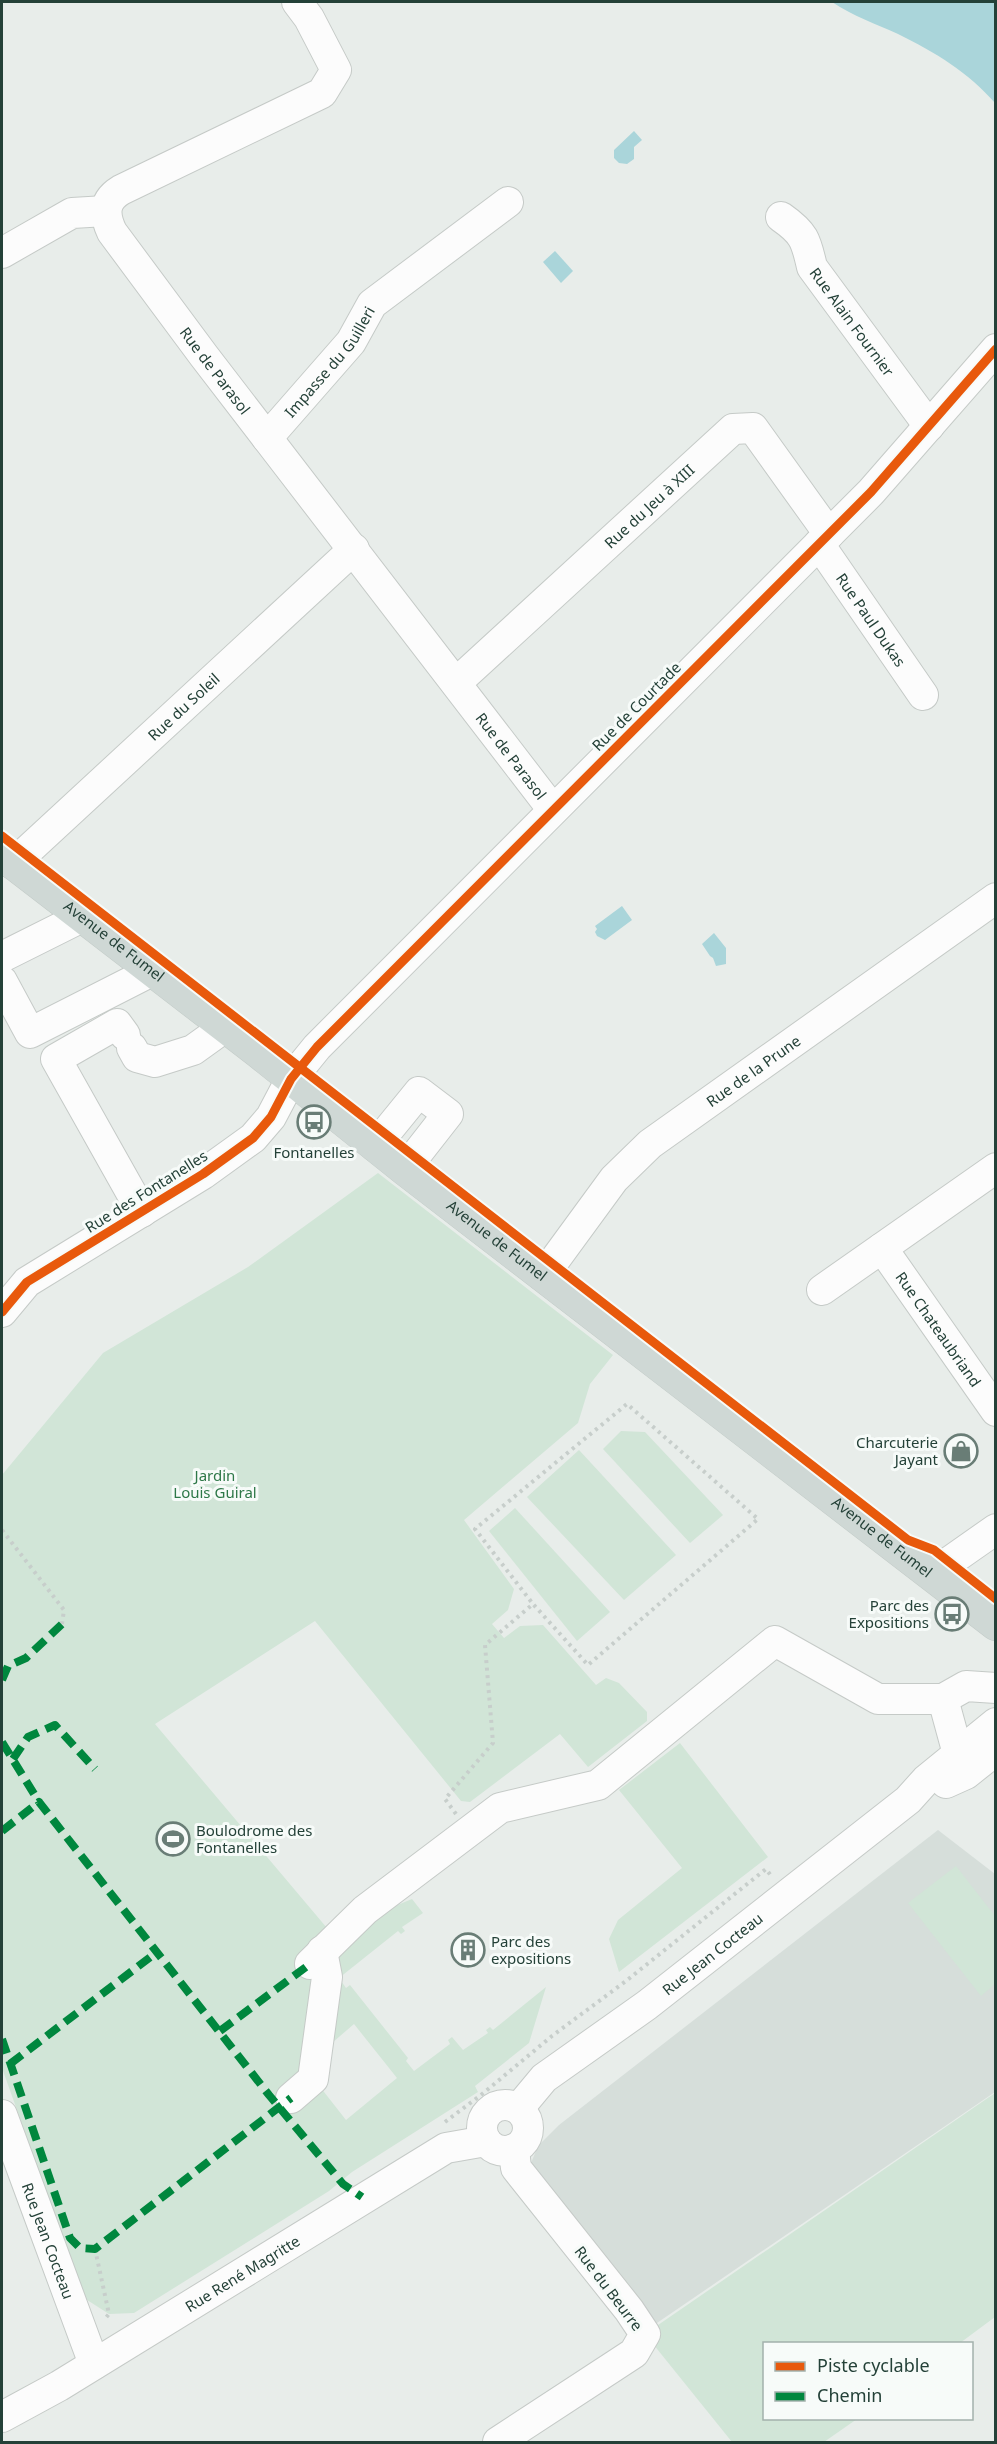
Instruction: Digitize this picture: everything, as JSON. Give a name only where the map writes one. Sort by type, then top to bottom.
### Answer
[{"type":"main road","name":"Avenue de Fumel","points":[[7,859],[543,1276],[996,1624]]},
{"type":"street","points":[[2,253],[72,213],[106,211],[106,204],[121,190],[322,93],[336,70],[309,18],[297,2]]},
{"type":"street","name":"Impasse du Guilleri","points":[[267,438],[351,342],[372,304],[508,202]]},
{"type":"street","name":"Rue de Parasol","points":[[106,211],[106,218],[112,232],[553,810]]},
{"type":"street","name":"Rue Alain Fournier","points":[[781,217],[798,229],[807,242],[812,267],[929,426]]},
{"type":"street","name":"Rue de Courtade","points":[[291,1079],[317,1047],[870,492],[929,426],[982,376],[996,349]]},
{"type":"street","name":"Rue du Jeu à XIII","points":[[456,683],[732,429],[753,428],[824,539]]},
{"type":"street","name":"Rue Paul Dukas","points":[[824,539],[923,695]]},
{"type":"street","name":"Rue du Soleil","points":[[7,859],[354,549]]},
{"type":"street","name":"Rue de la Prune","points":[[543,1276],[614,1179],[650,1144],[996,898]]},
{"type":"street","points":[[2,957],[82,917]]},
{"type":"street","points":[[2,981],[30,1032],[152,971]]},
{"type":"street","points":[[142,1212],[56,1059],[117,1024],[137,1057],[156,1062],[193,1050],[225,1027]]},
{"type":"street","name":"Rue des Fontanelles","points":[[2,1312],[27,1282],[203,1174],[253,1138],[271,1117],[291,1079]]},
{"type":"street","points":[[375,1146],[419,1092],[448,1114],[405,1169]]},
{"type":"street","points":[[822,1290],[996,1168]]},
{"type":"street","name":"Rue Chateaubriand","points":[[882,1248],[996,1411]]},
{"type":"street","points":[[935,1577],[949,1562],[996,1529]]},
{"type":"street","points":[[291,2098],[313,2079],[327,1977],[316,1958],[365,1910],[500,1808],[598,1785],[775,1641],[878,1699],[943,1699],[966,1686],[996,1688]]},
{"type":"street","points":[[943,1699],[980,1754]]},
{"type":"street","name":"Rue Jean Cocteau","points":[[521,2110],[524,2102],[544,2078],[647,2005],[908,1800],[966,1774],[980,1754],[996,1723]]},
{"type":"street","points":[[507,2104],[521,2110],[529,2131],[521,2145],[500,2145],[482,2127],[487,2113],[493,2108],[507,2104]]},
{"type":"street","name":"Rue Jean Cocteau","points":[[2,2115],[90,2352]]},
{"type":"street","name":"Rue René Magritte","points":[[2,2417],[90,2352],[446,2148],[500,2145]]},
{"type":"street","name":"Rue du Beurre","points":[[498,2442],[634,2353],[645,2334],[629,2310],[500,2145]]},
{"type":"path","points":[[627,1404],[758,1519],[588,1665],[533,1604],[475,1529],[627,1404]]},
{"type":"path","points":[[2,1530],[64,1610],[62,1624]]},
{"type":"path","points":[[469,1831],[445,1799],[493,1743],[485,1645],[533,1604]]},
{"type":"path","points":[[440,2125],[766,1869],[780,1886],[781,1899]]},
{"type":"path","points":[[90,2352],[109,2314],[95,2249]]},
{"type":"shaded area","points":[[938,1830],[995,1874],[995,2092],[654,2325],[531,2163],[538,2146],[559,2125]]},
{"type":"green space","name":"Jardin Louis Guiral","points":[[378,1173],[613,1355],[590,1384],[578,1423],[464,1520],[514,1589],[508,1610],[492,1624],[504,1638],[520,1626],[543,1625],[596,1685],[606,1678],[619,1683],[647,1712],[647,1721],[588,1767],[560,1734],[470,1802],[461,1801],[315,1621],[155,1724],[327,1928],[317,1976],[317,2083],[346,2120],[397,2078],[354,2024],[325,2049],[329,1955],[383,1911],[412,1899],[423,1913],[402,1927],[405,1931],[401,1934],[398,1931],[339,1978],[346,1988],[350,1985],[408,2058],[406,2061],[414,2071],[450,2044],[448,2040],[452,2037],[463,2050],[488,2033],[486,2030],[490,2027],[493,2030],[546,1987],[529,2043],[475,2086],[478,2092],[352,2172],[329,2191],[134,2313],[109,2314],[84,2298],[2,2068],[2,1475],[103,1353],[248,1267]]},
{"type":"green space","points":[[621,1431],[645,1432],[723,1515],[690,1543],[603,1449]]},
{"type":"green space","points":[[579,1450],[676,1555],[624,1600],[527,1497]]},
{"type":"green space","points":[[515,1508],[610,1612],[577,1641],[489,1531]]},
{"type":"green space","points":[[680,1743],[768,1857],[619,1972],[609,1939],[618,1920],[682,1868],[619,1790]]},
{"type":"green space","points":[[956,1866],[995,1916],[995,1984],[981,1996],[908,1903]]},
{"type":"green space","points":[[995,2093],[995,2317],[961,2342],[763,2342],[763,2420],[856,2420],[824,2442],[732,2442],[645,2334]]},
{"type":"water","points":[[832,2],[995,2],[995,103],[974,82],[938,56]]},
{"type":"water","points":[[634,131],[642,140],[634,147],[634,159],[627,164],[619,163],[614,158],[614,150]]},
{"type":"water","points":[[555,251],[573,271],[561,283],[543,262]]},
{"type":"water","points":[[622,906],[632,920],[605,940],[597,936],[595,926]]},
{"type":"water","points":[[714,933],[726,948],[726,964],[716,966],[702,944]]},
{"type":"marked path","points":[[2,1680],[8,1666],[26,1658],[62,1624]]},
{"type":"marked path","points":[[13,1759],[28,1737],[55,1725],[95,1769]]},
{"type":"marked path","points":[[2,1742],[39,1802]]},
{"type":"marked path","points":[[2,1831],[39,1802],[269,2095],[343,2184],[362,2197]]},
{"type":"marked path","points":[[10,2064],[157,1952]]},
{"type":"marked path","points":[[220,2031],[310,1964]]},
{"type":"marked path","points":[[2,2039],[70,2238],[80,2248],[95,2249],[291,2098]]},
{"type":"cycle path","points":[[2,1312],[27,1282],[203,1174],[253,1138],[271,1117],[291,1079],[317,1047],[871,492],[996,349]]},
{"type":"cycle path","points":[[2,836],[908,1540],[934,1550],[996,1599]]},
{"type":"place","name":"Fontanelles","points":[[314,1122]]},
{"type":"place","name":"Charcuterie Jayant","points":[[961,1451]]},
{"type":"place","name":"Parc des Expositions","points":[[952,1614]]},
{"type":"place","name":"Boulodrome des Fontanelles","points":[[173,1839]]},
{"type":"place","name":"Parc des expositions","points":[[468,1950]]}]
